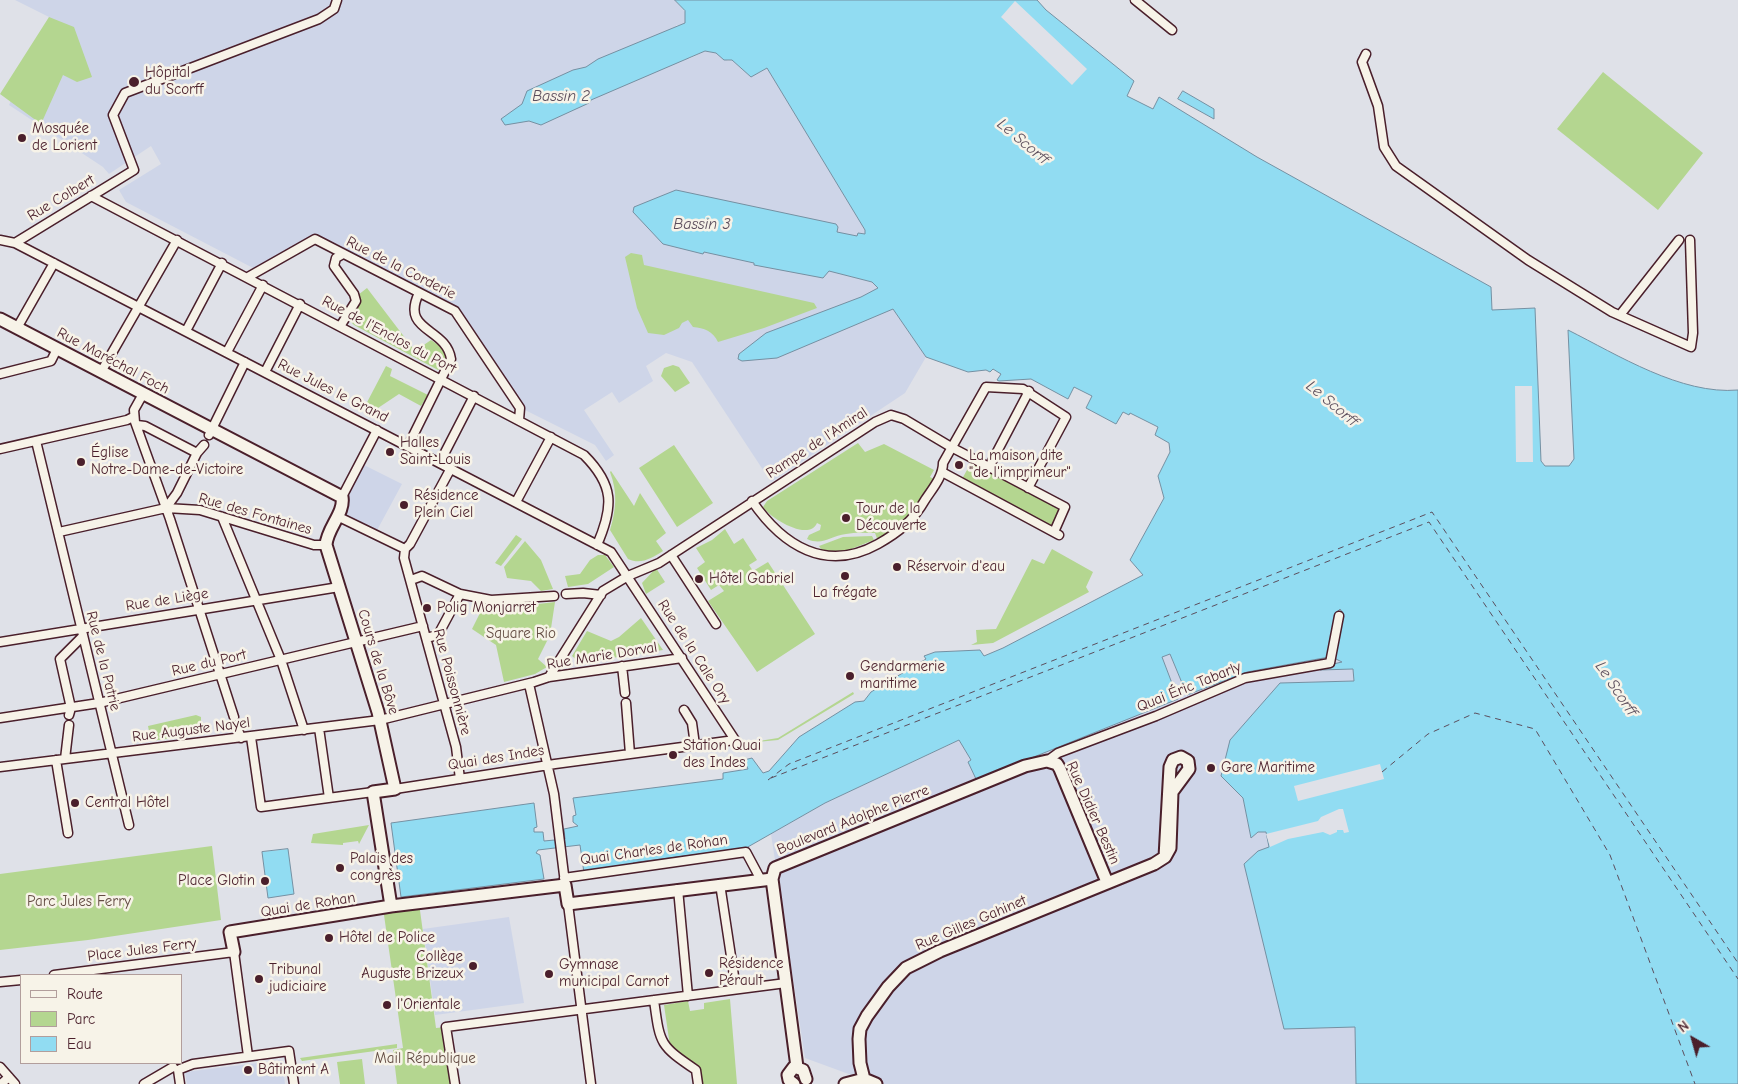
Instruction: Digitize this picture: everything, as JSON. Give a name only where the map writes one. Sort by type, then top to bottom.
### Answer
[{"type":"street","name":"Rue Colbert","points":[[15,243],[134,170],[113,115],[128,91],[319,19],[334,9],[337,0]]},
{"type":"street","points":[[1135,0],[1172,30]]},
{"type":"street","points":[[1366,54],[1362,62],[1378,106],[1384,147],[1396,166],[1528,260],[1620,315],[1691,347],[1693,333],[1690,240]]},
{"type":"street","name":"Rue de l'Enclos du Port","points":[[91,196],[222,263],[584,455],[597,468],[608,489],[608,508],[597,545]]},
{"type":"street","name":"Rue de la Corderie","points":[[248,277],[315,239],[456,311],[520,408],[519,420]]},
{"type":"street","points":[[0,240],[15,243]]},
{"type":"street","points":[[101,372],[177,240]]},
{"type":"street","points":[[1620,315],[1679,240]]},
{"type":"street","name":"Rue Jules le Grand","points":[[15,243],[611,552],[628,576]]},
{"type":"street","points":[[341,326],[356,301],[354,294],[334,266],[336,258],[343,254]]},
{"type":"street","points":[[17,328],[54,263]]},
{"type":"street","points":[[186,331],[222,263]]},
{"type":"street","points":[[227,352],[262,285]]},
{"type":"street","points":[[408,446],[450,365],[450,354],[445,345],[416,318],[413,305],[419,292]]},
{"type":"street","points":[[265,372],[300,304]]},
{"type":"street","name":"Rue Maréchal Foch","points":[[0,319],[143,394],[210,432],[342,497]]},
{"type":"street","points":[[0,374],[51,361],[57,349]]},
{"type":"street","points":[[210,432],[245,362]]},
{"type":"street","points":[[550,676],[600,595],[628,576],[671,555],[752,501],[764,519],[799,547],[818,554],[840,557],[867,550],[898,533],[915,517],[942,472],[943,463],[951,447],[986,387],[1023,388],[1066,416],[1028,488]]},
{"type":"street","points":[[989,466],[1029,391]]},
{"type":"street","points":[[0,449],[127,420],[134,416],[143,394]]},
{"type":"street","points":[[440,462],[474,396]]},
{"type":"street","name":"Rampe de l'Amiral","points":[[752,501],[875,422],[891,415],[904,419],[951,447],[1069,509],[1056,534],[942,472]]},
{"type":"street","points":[[134,416],[234,717]]},
{"type":"street","points":[[137,425],[145,426],[196,453]]},
{"type":"street","points":[[326,545],[326,538],[343,503],[342,497],[376,430]]},
{"type":"street","points":[[516,502],[551,437]]},
{"type":"street","name":"Rue de la Patrie","points":[[36,441],[129,825]]},
{"type":"street","points":[[166,508],[177,494],[196,453],[204,445]]},
{"type":"street","points":[[337,516],[405,550],[412,541],[451,468]]},
{"type":"street","name":"Rue des Fontaines","points":[[59,532],[166,508],[200,510],[314,545],[326,545]]},
{"type":"street","points":[[222,517],[281,660],[304,730]]},
{"type":"street","name":"Cours de la Bôve","points":[[326,545],[380,720],[395,789]]},
{"type":"street","name":"Rue Poissonnière","points":[[405,550],[404,558],[456,747],[460,779]]},
{"type":"street","points":[[671,555],[716,624]]},
{"type":"street","points":[[411,580],[422,576],[460,594],[491,600],[554,596]]},
{"type":"street","name":"Rue de la Cale Ory","points":[[628,576],[736,741]]},
{"type":"street","name":"Rue de Liège","points":[[0,642],[82,632],[199,609],[339,587]]},
{"type":"street","points":[[566,594],[582,592],[600,595]]},
{"type":"street","points":[[426,638],[438,635],[460,594]]},
{"type":"street","name":"Quai Éric Tabarly","points":[[1047,761],[1058,752],[1156,716],[1228,683],[1267,672],[1330,663],[1339,616]]},
{"type":"street","name":"Rue du Port","points":[[0,718],[70,711],[423,626]]},
{"type":"street","points":[[70,711],[60,659],[82,632]]},
{"type":"street","name":"Rue Marie Dorval","points":[[380,720],[529,684],[550,676],[682,658]]},
{"type":"street","points":[[622,666],[625,693]]},
{"type":"street","points":[[529,684],[548,766],[558,829],[591,1084]]},
{"type":"street","points":[[626,703],[630,754]]},
{"type":"street","points":[[684,710],[692,723],[695,745]]},
{"type":"street","name":"Rue Auguste Nayel","points":[[2,767],[380,720]]},
{"type":"street","points":[[65,759],[68,725]]},
{"type":"street","points":[[237,727],[241,738]]},
{"type":"street","points":[[319,728],[329,798]]},
{"type":"street","name":"Quai des Indes","points":[[251,736],[261,807],[630,754],[736,741]]},
{"type":"street","points":[[1181,756],[1188,761],[1189,770],[1172,792],[1170,848],[1165,857],[1170,767],[1173,760],[1181,756]]},
{"type":"street","points":[[56,760],[68,833]]},
{"type":"street","name":"Boulevard Adolphe Pierre","points":[[798,1083],[789,1072],[797,1067],[786,983],[766,879],[775,868],[783,864],[1025,766],[1047,761]]},
{"type":"street","name":"Rue Didier Bestin","points":[[1047,761],[1057,764],[1060,770],[1107,882]]},
{"type":"street","points":[[373,792],[390,906]]},
{"type":"street","name":"Quai Charles de Rohan","points":[[390,906],[565,881],[746,852],[766,879]]},
{"type":"street","name":"Rue Gilles Gahinet","points":[[864,1078],[858,1050],[860,1029],[888,987],[906,968],[940,951],[1154,864],[1165,857]]},
{"type":"street","points":[[568,904],[766,879]]},
{"type":"street","points":[[720,884],[736,990]]},
{"type":"street","points":[[678,889],[688,996]]},
{"type":"street","name":"Quai de Rohan","points":[[234,952],[230,932],[390,906]]},
{"type":"street","points":[[234,952],[248,1056]]},
{"type":"street","name":"Place Jules Ferry","points":[[62,974],[234,952]]},
{"type":"street","points":[[0,982],[20,980]]},
{"type":"street","points":[[455,1084],[446,1027],[786,983]]},
{"type":"street","points":[[654,1000],[658,1030],[664,1046],[696,1070],[698,1084]]},
{"type":"street","points":[[144,1084],[178,1066],[289,1051],[294,1084]]},
{"type":"street","points":[[178,1066],[180,1084]]},
{"type":"street","points":[[0,1067],[14,1084]]},
{"type":"street","points":[[1,1084],[9,1077]]},
{"type":"street","points":[[845,1084],[864,1078],[876,1084]]},
{"type":"shaded area","points":[[15,0],[675,0],[685,12],[685,23],[679,26],[676,25],[689,59],[705,51],[716,53],[728,61],[732,60],[751,77],[767,68],[865,230],[865,234],[858,233],[849,276],[872,282],[877,286],[926,357],[905,393],[771,482],[692,362],[666,353],[646,366],[653,381],[619,403],[612,392],[584,410],[614,455],[606,461],[595,445],[525,410],[459,308],[315,234],[255,269],[126,202],[119,190],[161,164],[151,146],[109,174],[103,167],[9,105],[49,17]]},
{"type":"shaded area","points":[[362,464],[402,484],[375,534],[342,514],[350,498],[347,493]]},
{"type":"shaded area","points":[[1339,609],[1344,614],[1332,657],[1342,662],[1321,670],[1353,669],[1354,681],[1280,683],[1221,776],[1243,798],[1251,838],[1258,832],[1266,832],[1270,847],[1258,851],[1355,1027],[1356,1084],[876,1084],[805,1058],[771,834],[825,803],[960,740],[971,760],[968,762],[977,779],[1178,699],[1162,657],[1170,654],[1187,695],[1247,672],[1328,657],[1336,613]]},
{"type":"shaded area","name":"Collège Auguste Brizeux","points":[[509,917],[524,1003],[435,1015],[423,929]]},
{"type":"shaded area","points":[[282,1060],[285,1084],[187,1084],[185,1072]]},
{"type":"green space","points":[[49,17],[74,27],[92,77],[77,82],[63,75],[41,124],[0,94]]},
{"type":"green space","points":[[1603,72],[1703,153],[1658,210],[1557,129]]},
{"type":"green space","points":[[631,253],[642,255],[644,265],[814,303],[817,308],[764,328],[718,342],[711,333],[704,329],[693,327],[688,320],[682,323],[679,328],[664,335],[648,333],[637,308],[625,257]]},
{"type":"green space","points":[[367,288],[415,351],[431,340],[444,349],[447,356],[441,368],[438,370],[354,325],[349,320],[358,295]]},
{"type":"green space","points":[[673,365],[679,367],[690,383],[675,392],[661,376],[664,368]]},
{"type":"green space","points":[[386,366],[392,369],[390,376],[428,395],[421,406],[399,394],[369,414],[363,410]]},
{"type":"green space","points":[[858,443],[865,452],[884,444],[934,470],[930,477],[934,479],[917,507],[905,521],[889,534],[878,541],[875,533],[850,533],[822,541],[813,541],[807,539],[809,535],[820,530],[821,525],[817,523],[813,528],[806,530],[798,529],[773,517],[763,507],[767,501]]},
{"type":"green space","points":[[674,445],[713,503],[677,527],[639,468]]},
{"type":"green space","points":[[972,461],[1061,509],[1051,527],[962,479]]},
{"type":"green space","points":[[611,471],[634,506],[640,493],[666,533],[656,541],[663,551],[651,558],[642,561],[628,559],[610,530],[615,501]]},
{"type":"green space","points":[[725,529],[734,544],[743,538],[757,560],[749,565],[753,571],[768,562],[815,634],[757,672],[708,601],[724,591],[719,585],[711,590],[697,568],[705,562],[696,548],[712,540]]},
{"type":"green space","points":[[516,535],[522,539],[501,566],[495,563]]},
{"type":"green space","points":[[872,536],[874,540],[841,553],[824,553],[819,546],[843,537]]},
{"type":"green space","points":[[525,541],[541,560],[553,589],[541,591],[531,581],[507,578],[504,567]]},
{"type":"green space","points":[[1052,549],[1093,572],[1086,587],[1089,592],[993,643],[971,645],[977,642],[976,630],[996,629],[1032,559],[1044,564]]},
{"type":"green space","points":[[598,555],[605,555],[614,567],[588,584],[568,587],[565,576],[580,574],[590,560]]},
{"type":"green space","points":[[656,568],[665,582],[646,594],[642,583]]},
{"type":"green space","name":"Square Rio","points":[[555,602],[550,635],[538,659],[547,667],[535,674],[504,682],[496,645],[472,629],[484,605],[513,607]]},
{"type":"green space","points":[[641,618],[663,650],[580,663],[572,656],[587,631],[611,641],[619,637]]},
{"type":"green space","points":[[853,692],[854,694],[778,740],[746,743],[778,738]]},
{"type":"green space","points":[[196,715],[201,717],[201,734],[151,741],[148,726]]},
{"type":"green space","points":[[369,825],[359,844],[358,841],[343,843],[343,845],[311,843],[313,834]]},
{"type":"green space","name":"Parc Jules Ferry","points":[[212,846],[221,920],[88,940],[0,950],[0,874]]},
{"type":"green space","name":"Mail République","points":[[419,903],[436,1028],[446,1027],[455,1084],[397,1084],[393,1050],[403,1048],[383,908]]},
{"type":"green space","points":[[730,999],[737,1084],[701,1084],[698,1066],[670,1046],[664,1005],[688,1001],[690,1011],[704,1009],[704,1003]]},
{"type":"green space","points":[[397,1044],[397,1048],[302,1061],[300,1058]]},
{"type":"green space","points":[[362,1059],[365,1084],[340,1084],[337,1062]]},
{"type":"water","points":[[675,0],[1037,0],[1046,10],[1134,81],[1127,96],[1153,109],[1159,97],[1257,157],[1491,287],[1492,310],[1535,308],[1541,461],[1545,466],[1569,466],[1574,459],[1568,330],[1629,361],[1672,380],[1716,390],[1738,390],[1738,1084],[1356,1084],[1355,1027],[1284,1029],[1244,864],[1258,851],[1269,847],[1266,832],[1258,832],[1251,838],[1243,798],[1221,776],[1230,740],[1280,683],[1354,681],[1353,669],[1320,670],[1320,667],[1342,662],[1332,657],[1344,614],[1340,609],[1336,613],[1329,657],[1247,672],[1187,695],[1170,654],[1162,657],[1178,699],[979,779],[976,779],[968,762],[971,760],[959,740],[825,803],[746,848],[638,862],[633,863],[633,865],[584,873],[580,845],[538,850],[536,853],[540,855],[544,879],[401,897],[391,823],[534,803],[537,827],[534,828],[534,832],[543,832],[544,841],[565,839],[564,829],[578,826],[573,822],[573,816],[576,815],[573,798],[723,779],[723,773],[748,769],[744,760],[752,758],[763,773],[769,771],[799,737],[855,702],[864,701],[871,692],[926,659],[924,656],[935,652],[980,650],[984,656],[1143,575],[1130,560],[1164,498],[1158,476],[1170,452],[1169,443],[1155,435],[1158,427],[1130,413],[1129,415],[1123,412],[1116,424],[1086,408],[1092,396],[1074,387],[1068,399],[1031,379],[999,381],[997,380],[1001,374],[993,369],[990,372],[986,370],[968,372],[926,357],[893,309],[777,358],[742,361],[738,359],[739,354],[766,333],[861,297],[878,288],[872,282],[829,271],[823,278],[754,265],[754,263],[704,252],[703,254],[663,244],[633,212],[634,207],[676,190],[836,224],[838,227],[837,232],[857,236],[858,233],[865,234],[865,230],[767,68],[751,77],[732,60],[724,60],[716,53],[705,51],[591,100],[589,103],[541,125],[529,121],[505,125],[501,119],[522,104],[527,91],[685,23],[685,11]]},
{"type":"water","points":[[1183,91],[1214,109],[1214,119],[1178,99]]},
{"type":"water","points":[[288,849],[294,894],[268,898],[262,852]]},
{"type":"pier","points":[[1015,1],[1087,69],[1072,85],[1001,17]]},
{"type":"pier","points":[[1515,386],[1532,386],[1533,462],[1516,462]]},
{"type":"pier","points":[[1380,764],[1384,779],[1298,801],[1294,786]]},
{"type":"pier","points":[[1343,809],[1349,832],[1344,833],[1343,830],[1337,830],[1337,832],[1330,835],[1323,832],[1288,839],[1270,847],[1266,834],[1318,821],[1321,817]]},
{"type":"ferry route","points":[[768,780],[789,764],[1432,512],[1738,963]]},
{"type":"ferry route","points":[[771,778],[1429,522],[1738,979]]},
{"type":"ferry route","points":[[1382,772],[1428,734],[1475,713],[1535,729],[1610,855],[1695,1084]]},
{"type":"place","name":"Hôpital du Scorff","points":[[134,82]]},
{"type":"place","name":"Mosquée de Lorient","points":[[22,138]]},
{"type":"place","name":"Halles Saint-Louis","points":[[390,452]]},
{"type":"place","name":"Église Notre-Dame-de-Victoire","points":[[81,462]]},
{"type":"place","name":"La maison dite \"de l'imprimeur\"","points":[[959,465]]},
{"type":"place","name":"Résidence Plein Ciel","points":[[404,505]]},
{"type":"place","name":"Tour de la Découverte","points":[[846,518]]},
{"type":"place","name":"Réservoir d'eau","points":[[897,567]]},
{"type":"place","name":"La frégate","points":[[845,576]]},
{"type":"place","name":"Hôtel Gabriel","points":[[699,579]]},
{"type":"place","name":"Polig Monjarret","points":[[427,608]]},
{"type":"place","name":"Gendarmerie maritime","points":[[850,676]]},
{"type":"place","name":"Station Quai des Indes","points":[[673,755]]},
{"type":"place","name":"Gare Maritime","points":[[1211,768]]},
{"type":"place","name":"Central Hôtel","points":[[75,803]]},
{"type":"place","name":"Palais des congrès","points":[[340,868]]},
{"type":"place","name":"Place Glotin","points":[[265,881]]},
{"type":"place","name":"Hôtel de Police","points":[[329,938]]},
{"type":"place","name":"Collège Auguste Brizeux","points":[[473,966]]},
{"type":"place","name":"Résidence Pérault","points":[[709,973]]},
{"type":"place","name":"Gymnase municipal Carnot","points":[[549,974]]},
{"type":"place","name":"Tribunal judiciaire","points":[[259,979]]},
{"type":"place","name":"l'Orientale","points":[[387,1005]]},
{"type":"place","name":"Bâtiment A","points":[[248,1070]]},
{"type":"water label","name":"Bassin 2","points":[[561,96]]},
{"type":"water label","name":"Le Scorff","points":[[1023,142]]},
{"type":"water label","name":"Bassin 3","points":[[702,224]]},
{"type":"water label","name":"Le Scorff","points":[[1332,404]]},
{"type":"water label","name":"Le Scorff","points":[[1616,689]]}]
